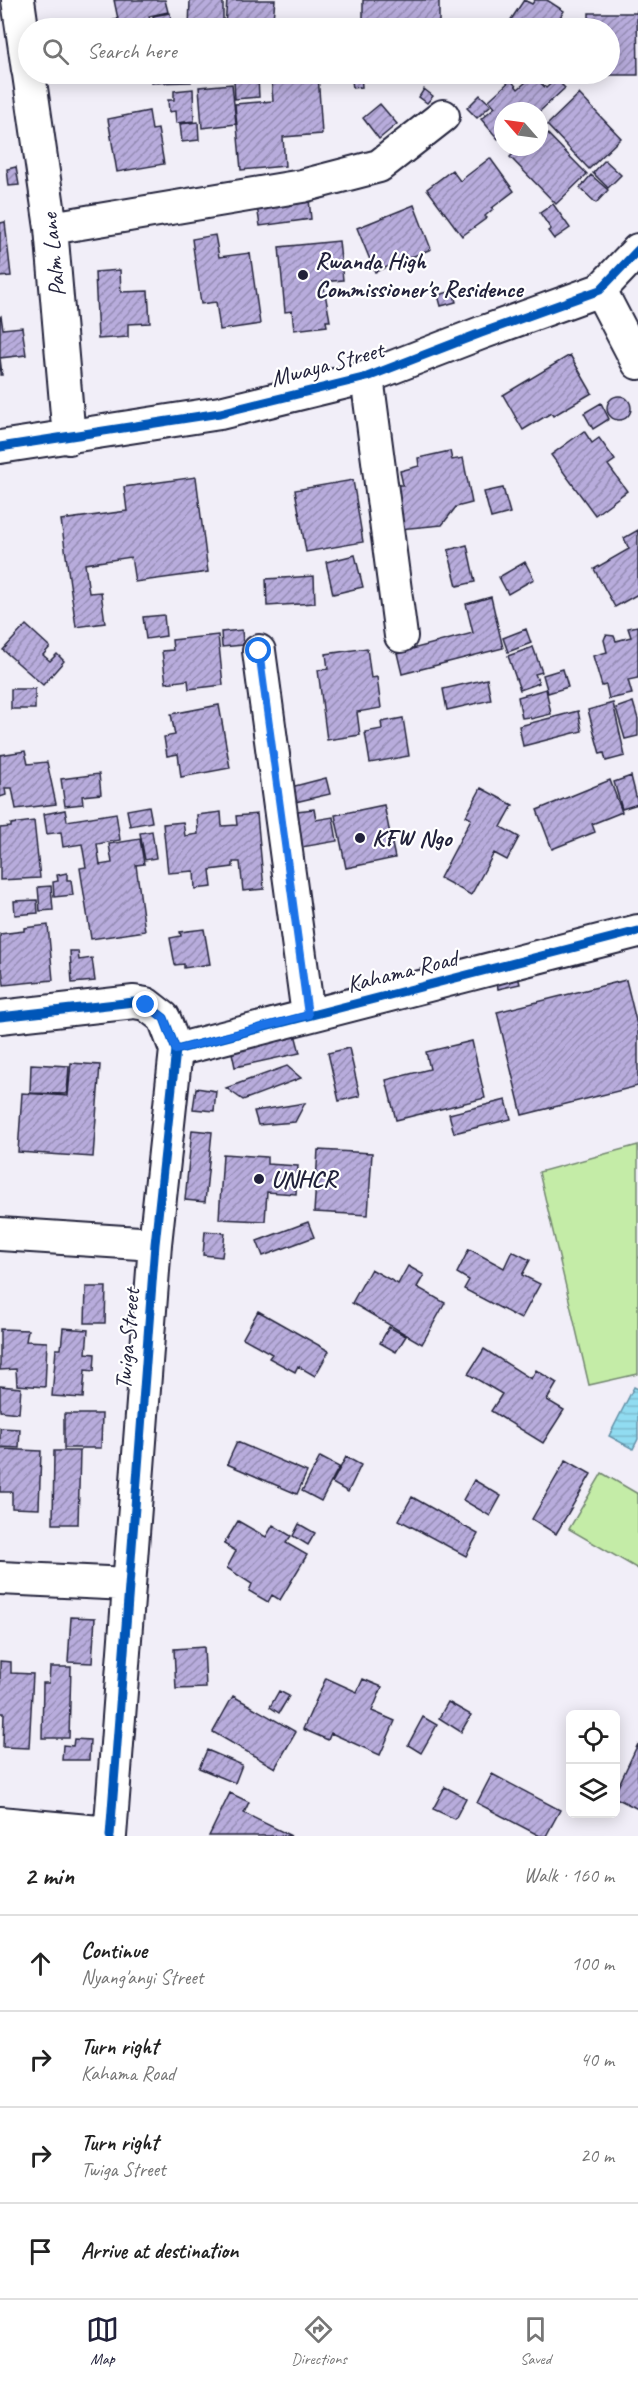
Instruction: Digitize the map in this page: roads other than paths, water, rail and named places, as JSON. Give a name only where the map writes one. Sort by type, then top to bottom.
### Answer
[{"type":"street","name":"Palm Lane","points":[[18,0],[21,18]]},
{"type":"street","name":"Palm Lane","points":[[31,84],[51,228],[69,438]]},
{"type":"street","points":[[51,228],[302,186],[379,166],[443,117]]},
{"type":"street","name":"Mwaya Street","points":[[0,447],[220,413],[367,377],[600,290],[638,250]]},
{"type":"street","points":[[600,290],[638,363]]},
{"type":"street","points":[[367,377],[401,636]]},
{"type":"street","points":[[259,651],[308,1015]]},
{"type":"street","name":"Kahama Road","points":[[176,1050],[638,931]]},
{"type":"street","name":"Twiga Street","points":[[0,1017],[134,1002],[146,1005],[164,1018],[176,1050],[154,1244],[110,1834]]},
{"type":"street","points":[[0,1234],[154,1244]]},
{"type":"street","points":[[0,1578],[128,1584]]},
{"type":"street","points":[[0,1824],[110,1834]]},
{"type":"water","points":[[634,1387],[638,1389],[638,1439],[633,1449],[609,1436]]},
{"type":"place","name":"Rwanda High Commissioner's Residence","points":[[303,275]]},
{"type":"place","name":"KFW Ngo","points":[[360,838]]},
{"type":"place","name":"UNHCR","points":[[259,1179]]}]
